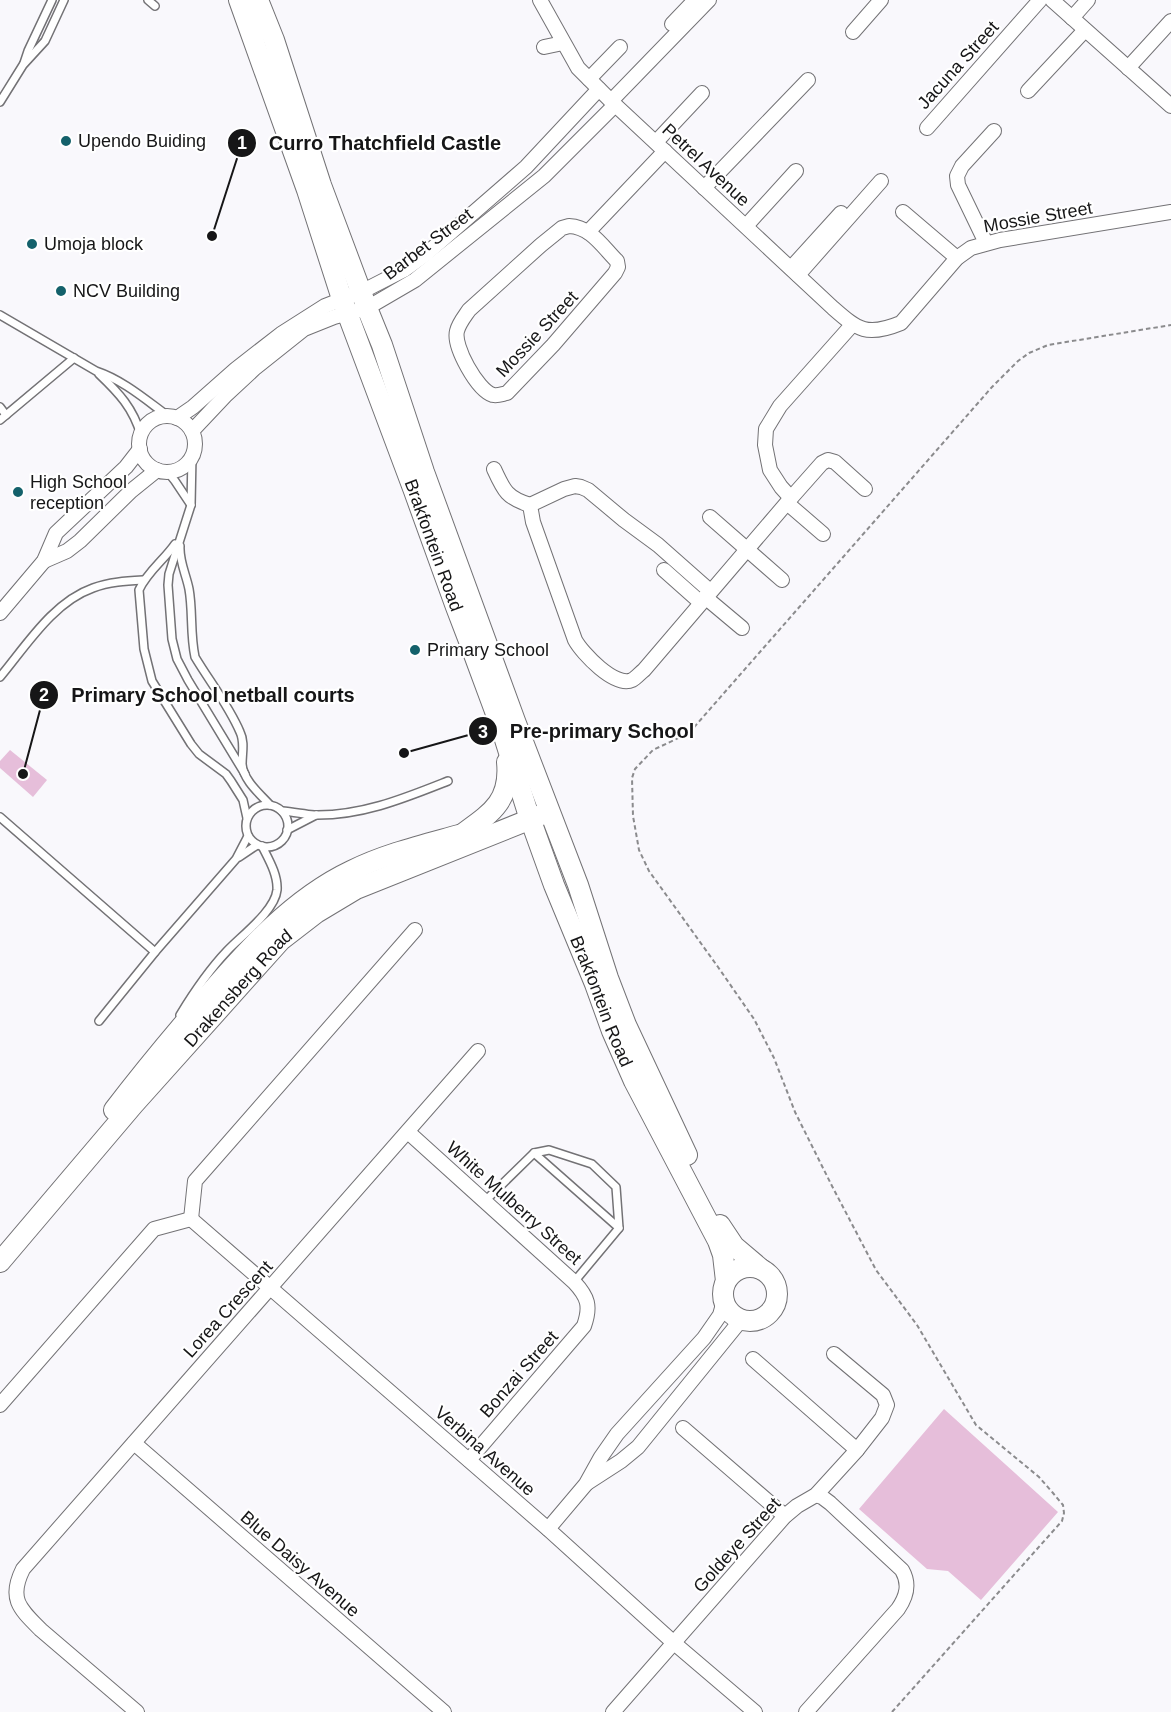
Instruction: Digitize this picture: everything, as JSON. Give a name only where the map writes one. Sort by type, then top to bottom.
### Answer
[{"type":"street","name":"Brakfontein Road","points":[[239,0],[307,190],[345,307],[502,730],[554,885],[629,1050],[724,1233],[734,1246],[761,1269]]},
{"type":"street","name":"Brakfontein Road","points":[[258,0],[274,40],[321,185],[382,345],[424,472],[578,885],[629,1050],[634,1082],[718,1241],[723,1255],[725,1291]]},
{"type":"street","name":"Petrel Avenue","points":[[540,0],[578,68],[607,97],[852,325],[865,330],[874,330]]},
{"type":"street","points":[[607,97],[695,0]]},
{"type":"street","points":[[607,97],[709,0]]},
{"type":"street","points":[[853,32],[881,0]]},
{"type":"street","name":"Jacuna Street","points":[[927,128],[1040,0]]},
{"type":"street","points":[[1052,0],[1171,106]]},
{"type":"street","points":[[1072,18],[1088,0]]},
{"type":"street","points":[[1128,68],[1171,21]]},
{"type":"street","points":[[1028,92],[1085,30]]},
{"type":"street","points":[[544,47],[563,43]]},
{"type":"street","points":[[589,79],[620,47]]},
{"type":"street","points":[[701,186],[808,80]]},
{"type":"street","points":[[701,186],[791,84]]},
{"type":"street","points":[[588,232],[702,93]]},
{"type":"street","name":"Barbet Street","points":[[364,300],[426,254],[537,155],[607,97]]},
{"type":"street","name":"Barbet Street","points":[[192,431],[232,389],[296,335],[345,307],[415,280],[550,170],[607,97]]},
{"type":"street","points":[[986,243],[958,185],[957,176],[962,166],[994,131]]},
{"type":"street","points":[[537,155],[550,170]]},
{"type":"street","points":[[746,226],[796,171]]},
{"type":"street","points":[[794,272],[881,181]]},
{"type":"street","points":[[903,212],[957,258]]},
{"type":"street","name":"Mossie Street","points":[[874,330],[901,323],[957,258],[971,248],[986,243],[1171,212]]},
{"type":"street","points":[[794,272],[841,213]]},
{"type":"street","name":"Mossie Street","points":[[581,227],[588,232],[617,261],[618,267],[615,273],[553,345],[507,393],[498,396],[485,391],[471,373],[456,341],[461,322],[469,310],[562,228],[581,227]]},
{"type":"street","name":"Barbet Street","points":[[173,417],[194,407],[236,369],[281,334],[325,306],[345,307]]},
{"type":"street","points":[[823,534],[789,501],[770,470],[765,445],[766,429],[780,406],[852,325]]},
{"type":"street","points":[[44,561],[67,551],[80,541],[131,491],[162,470],[182,467],[192,456],[195,443],[192,431],[183,421],[173,417],[160,417],[152,421],[141,435],[140,449],[146,462],[162,470]]},
{"type":"street","points":[[0,613],[44,561],[56,533],[126,467],[140,449]]},
{"type":"street","points":[[530,505],[533,522],[574,640],[579,648],[609,675],[615,680],[624,682],[632,680],[644,670],[822,463],[828,460],[835,462],[865,489]]},
{"type":"street","points":[[494,469],[510,497],[530,505],[575,486],[588,490],[658,545],[705,597]]},
{"type":"street","points":[[710,517],[782,580]]},
{"type":"street","points":[[664,570],[705,597],[742,628]]},
{"type":"street","points":[[461,835],[492,813],[501,798],[507,782],[508,770],[502,730]]},
{"type":"street","name":"Drakensberg Road","points":[[0,1262],[135,1104],[281,940],[316,913],[356,889],[548,807]]},
{"type":"street","name":"Drakensberg Road","points":[[0,1243],[114,1110],[152,1060],[246,952],[315,891],[351,870],[399,852],[529,815]]},
{"type":"street","points":[[0,1405],[154,1229],[191,1219],[195,1181],[415,930]]},
{"type":"street","name":"Lorea Crescent","points":[[137,1712],[41,1630],[20,1606],[16,1595],[16,1582],[23,1569],[478,1051]]},
{"type":"street","name":"White Mulberry Street","points":[[408,1132],[574,1282],[587,1299],[588,1307]]},
{"type":"street","name":"Verbina Avenue","points":[[191,1219],[755,1712]]},
{"type":"street","points":[[548,1529],[586,1484],[617,1434],[714,1325],[720,1315],[725,1291],[738,1270],[753,1267],[768,1273],[777,1287],[778,1296],[772,1311],[758,1321],[749,1322],[741,1320],[730,1312],[725,1291]]},
{"type":"street","name":"Bonzai Street","points":[[468,1460],[584,1326],[588,1307]]},
{"type":"street","points":[[586,1484],[638,1447],[741,1320]]},
{"type":"street","name":"Goldeye Street","points":[[613,1712],[785,1516],[816,1495],[882,1418],[887,1405],[883,1395],[834,1354]]},
{"type":"street","points":[[753,1359],[856,1450]]},
{"type":"street","points":[[683,1428],[785,1516]]},
{"type":"street","name":"Blue Daisy Avenue","points":[[134,1443],[444,1712]]},
{"type":"street","points":[[806,1712],[898,1609],[904,1601],[908,1584],[902,1569],[830,1503],[816,1495]]},
{"type":"lane","points":[[23,65],[52,0]]},
{"type":"lane","points":[[0,102],[23,65],[45,41],[64,0]]},
{"type":"lane","points":[[148,0],[155,6]]},
{"type":"lane","points":[[0,315],[96,371],[121,382],[173,417]]},
{"type":"lane","points":[[0,407],[3,417],[74,358]]},
{"type":"lane","points":[[96,371],[128,405],[136,418],[141,435]]},
{"type":"lane","points":[[192,456],[191,506],[169,574],[172,639],[177,659],[188,680],[245,774],[270,805]]},
{"type":"lane","points":[[162,470],[175,481],[191,506]]},
{"type":"lane","points":[[152,1060],[207,975],[270,905],[275,895],[276,882],[273,868],[260,846],[248,836],[243,800],[226,774],[199,754],[191,744],[152,681],[144,649],[139,590],[143,580],[163,560],[181,535]]},
{"type":"lane","points":[[181,535],[179,554],[191,603],[195,657],[242,735],[242,767],[245,774]]},
{"type":"lane","points":[[0,677],[51,615],[69,600],[92,588],[108,583],[143,580]]},
{"type":"lane","points":[[282,811],[316,815],[364,810],[390,803],[448,781]]},
{"type":"lane","points":[[236,859],[260,846],[269,847],[281,841],[287,830],[288,823],[282,811],[277,807],[263,805],[251,812],[247,818]]},
{"type":"lane","points":[[287,830],[316,815]]},
{"type":"lane","points":[[0,818],[155,952]]},
{"type":"lane","points":[[99,1021],[236,859],[248,836]]},
{"type":"lane","points":[[485,1202],[534,1153],[549,1150],[592,1164],[616,1186],[619,1228],[574,1282]]},
{"type":"lane","points":[[534,1153],[619,1228]]},
{"type":"path","points":[[892,1712],[1062,1521],[1063,1505],[1039,1477],[976,1425],[917,1325],[876,1270],[795,1112],[774,1058],[754,1019],[649,871],[639,850],[633,816],[632,778],[641,761],[653,750],[689,733],[992,387],[1018,361],[1029,353],[1048,345],[1171,326]]},
{"type":"shaded area","points":[[10,750],[47,780],[33,797],[0,768],[0,761]]},
{"type":"shaded area","points":[[944,1409],[1058,1512],[981,1600],[948,1571],[927,1569],[859,1509]]},
{"type":"place","name":"Upendo Buiding","points":[[66,141]]},
{"type":"place","name":"Curro Thatchfield Castle","points":[[212,236]]},
{"type":"place","name":"Umoja block","points":[[32,244]]},
{"type":"place","name":"NCV Building","points":[[61,291]]},
{"type":"place","name":"High School reception","points":[[18,492]]},
{"type":"place","name":"Primary School","points":[[415,650]]},
{"type":"place","name":"Pre-primary School","points":[[404,753]]},
{"type":"place","name":"Primary School netball courts","points":[[23,774]]}]
